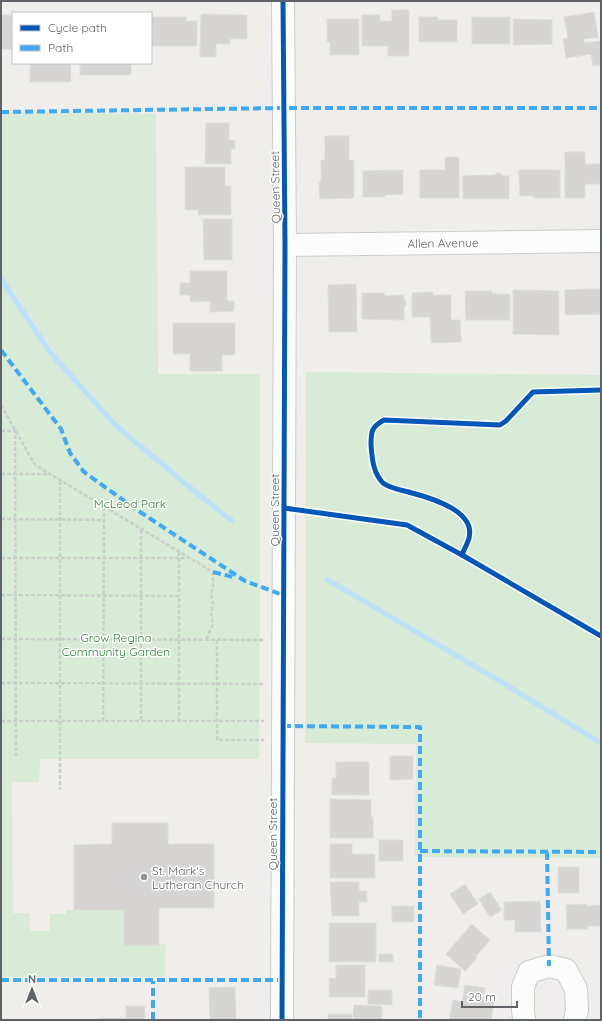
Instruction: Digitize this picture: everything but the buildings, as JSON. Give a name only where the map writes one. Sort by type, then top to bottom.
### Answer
[{"type":"street","name":"Queen Street","points":[[282,1020],[285,245],[283,1]]},
{"type":"street","name":"Allen Avenue","points":[[285,245],[601,242]]},
{"type":"street","points":[[524,1020],[523,987],[529,972],[549,966],[566,970],[576,989],[577,1010],[575,1020]]},
{"type":"path","points":[[1,405],[35,465],[213,572],[214,587],[211,594],[213,603],[211,613],[213,624],[206,640]]},
{"type":"path","points":[[1,431],[15,431]]},
{"type":"path","points":[[15,431],[16,756]]},
{"type":"path","points":[[1,474],[49,474]]},
{"type":"path","points":[[60,481],[60,790]]},
{"type":"path","points":[[103,721],[104,507]]},
{"type":"path","points":[[1,519],[104,520]]},
{"type":"path","points":[[141,530],[141,721]]},
{"type":"path","points":[[179,552],[179,721]]},
{"type":"path","points":[[1,558],[190,558]]},
{"type":"path","points":[[1,595],[179,596]]},
{"type":"path","points":[[1,639],[283,641]]},
{"type":"path","points":[[217,640],[217,740],[284,731]]},
{"type":"path","points":[[1,683],[284,684]]},
{"type":"path","points":[[1,721],[217,721],[284,731]]},
{"type":"green space","name":"McLeod Park","points":[[1,112],[156,114],[158,374],[260,374],[259,759],[40,759],[39,782],[12,782],[13,913],[29,913],[30,931],[50,931],[50,914],[66,914],[66,910],[124,910],[159,945],[165,944],[165,977],[1,977]]},
{"type":"green space","points":[[305,372],[601,375],[601,858],[415,857],[416,744],[305,743]]},
{"type":"waterway","points":[[1,279],[49,351],[115,425],[231,520]]},
{"type":"waterway","points":[[328,580],[498,680],[601,743]]},
{"type":"marked path","points":[[1,112],[284,108],[601,108]]},
{"type":"marked path","points":[[1,350],[61,429],[70,453],[84,472],[137,510],[245,581],[283,595]]},
{"type":"marked path","points":[[213,572],[233,577]]},
{"type":"marked path","points":[[283,726],[420,727],[420,1020]]},
{"type":"marked path","points":[[420,851],[601,852]]},
{"type":"marked path","points":[[547,852],[549,966]]},
{"type":"marked path","points":[[1,980],[282,980]]},
{"type":"marked path","points":[[153,981],[153,1020]]},
{"type":"cycle path","points":[[282,1020],[285,245],[283,1]]},
{"type":"cycle path","points":[[462,555],[469,538],[469,529],[466,520],[459,513],[430,498],[390,487],[383,483],[377,475],[371,445],[371,437],[376,425],[384,420],[500,425],[506,421],[533,392],[601,390]]},
{"type":"cycle path","points":[[284,508],[407,525],[462,555],[601,636]]},
{"type":"place","name":"St. Mark's Lutheran Church","points":[[144,877]]},
{"type":"park label","name":"Grow Regina Community Garden","points":[[116,644]]}]
